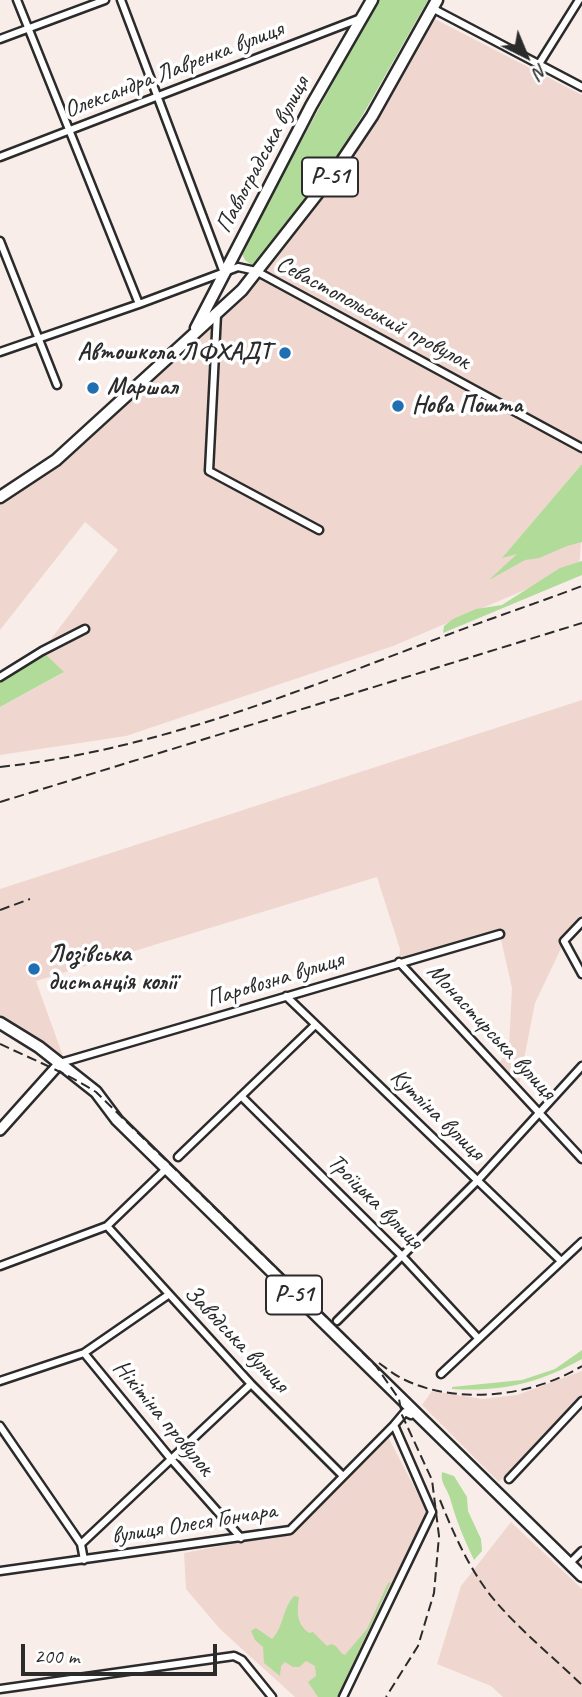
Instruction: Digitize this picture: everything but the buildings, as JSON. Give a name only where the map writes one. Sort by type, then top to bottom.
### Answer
[{"type":"main road","name":"Павлоградська вулиця","points":[[194,332],[311,106],[372,0]]},
{"type":"main road","name":"Павлоградська вулиця","points":[[0,497],[56,460],[242,290],[336,170],[372,116],[434,4]]},
{"type":"main road","name":"Р-51","points":[[0,1023],[39,1047],[96,1092],[117,1120],[166,1169],[582,1576]]},
{"type":"main road","points":[[0,1130],[60,1063]]},
{"type":"street","points":[[17,0],[139,304]]},
{"type":"street","points":[[0,39],[105,0]]},
{"type":"street","points":[[121,0],[224,274]]},
{"type":"street","points":[[539,64],[579,0]]},
{"type":"street","points":[[434,4],[582,87]]},
{"type":"street","name":"Олександра Лавренка вулиця","points":[[0,157],[362,17]]},
{"type":"street","points":[[0,241],[57,385]]},
{"type":"street","points":[[0,352],[238,267],[256,271]]},
{"type":"street","name":"Севастопольський провулок","points":[[256,271],[582,448]]},
{"type":"street","points":[[218,314],[209,471],[319,530]]},
{"type":"street","points":[[0,677],[85,629]]},
{"type":"street","points":[[582,922],[564,942],[582,974]]},
{"type":"street","name":"Паровозна вулиця","points":[[60,1063],[500,934]]},
{"type":"street","name":"Монастирська вулиця","points":[[399,962],[582,1160]]},
{"type":"street","name":"Кутліна вулиця","points":[[286,996],[561,1261]]},
{"type":"street","points":[[178,1157],[315,1025]]},
{"type":"street","points":[[337,1321],[478,1180],[538,1111],[582,1066]]},
{"type":"street","name":"Троїцька вулиця","points":[[242,1096],[402,1256],[478,1338]]},
{"type":"street","points":[[0,1266],[107,1226],[166,1169]]},
{"type":"street","name":"Заводська вулиця","points":[[107,1226],[251,1384],[342,1475]]},
{"type":"street","points":[[441,1374],[582,1241]]},
{"type":"street","points":[[0,1381],[84,1353],[168,1295]]},
{"type":"street","name":"Нікітіна провулок","points":[[84,1353],[171,1459],[241,1538]]},
{"type":"street","points":[[81,1544],[251,1384]]},
{"type":"street","points":[[509,1479],[582,1401]]},
{"type":"street","name":"вулиця Олеся Гончара","points":[[0,1571],[290,1530],[405,1412],[411,1415]]},
{"type":"street","points":[[343,1697],[432,1512],[394,1425]]},
{"type":"street","points":[[0,1426],[81,1544],[84,1560]]},
{"type":"street","points":[[569,1564],[582,1550]]},
{"type":"street","points":[[0,1689],[234,1656],[242,1660],[271,1697]]},
{"type":"shaded area","points":[[435,19],[582,95],[582,464],[503,557],[582,531],[579,567],[393,646],[126,736],[0,755],[0,707],[63,673],[42,651],[118,550],[85,522],[0,630],[0,504],[59,465],[217,323],[262,275],[332,186]]},
{"type":"shaded area","points":[[582,700],[582,922],[564,942],[535,1003],[518,1090],[497,1068],[509,1046],[512,988],[500,935],[399,962],[400,949],[377,877],[36,981],[65,1062],[0,1016],[0,889]]},
{"type":"shaded area","points":[[582,1371],[582,1399],[499,1482],[422,1405],[432,1391],[482,1399],[517,1395]]},
{"type":"shaded area","points":[[387,1435],[428,1513],[342,1697],[295,1697],[220,1629],[186,1589],[184,1553],[293,1532]]},
{"type":"shaded area","points":[[511,1522],[582,1589],[582,1697],[503,1697],[491,1686],[437,1664],[461,1586]]},
{"type":"green space","points":[[378,0],[428,0],[309,202],[254,267],[245,260],[241,252]]},
{"type":"green space","points":[[582,464],[582,542],[539,558],[525,560],[489,580],[517,554],[502,558]]},
{"type":"green space","points":[[582,561],[582,575],[443,633],[444,626],[453,619],[476,609],[502,605],[560,568]]},
{"type":"green space","points":[[42,651],[64,672],[0,707],[0,677]]},
{"type":"green space","points":[[582,1350],[582,1359],[535,1380],[487,1389],[452,1389],[522,1380],[555,1369]]},
{"type":"green space","points":[[442,1472],[454,1476],[467,1497],[468,1511],[481,1539],[482,1551],[474,1560],[443,1482]]},
{"type":"green space","points":[[391,1582],[337,1697],[318,1697],[308,1682],[316,1676],[315,1666],[306,1661],[299,1667],[285,1662],[281,1666],[280,1676],[264,1663],[263,1647],[255,1640],[251,1631],[256,1628],[272,1639],[294,1596],[299,1597],[298,1617],[305,1629],[309,1633],[313,1632],[327,1646],[336,1646],[345,1655],[367,1629],[388,1583]]},
{"type":"railway","points":[[0,767],[116,747],[228,715],[582,586]]},
{"type":"railway","points":[[0,802],[582,623]]},
{"type":"railway","points":[[0,910],[30,899]]},
{"type":"railway","points":[[0,1044],[61,1072],[96,1092],[376,1366],[399,1399],[402,1415],[432,1480],[439,1536],[434,1593],[418,1646],[386,1697]]},
{"type":"railway","points":[[379,1363],[422,1387],[469,1395],[517,1391],[562,1377],[582,1366]]},
{"type":"railway","points":[[440,1500],[464,1554],[488,1592],[517,1624],[582,1685]]},
{"type":"place","name":"Автошкола ЛФХАДТ","points":[[285,353]]},
{"type":"place","name":"Маршал","points":[[93,388]]},
{"type":"place","name":"Нова Пошта","points":[[398,406]]},
{"type":"place","name":"Лозівська дистанція колії","points":[[34,969]]}]
